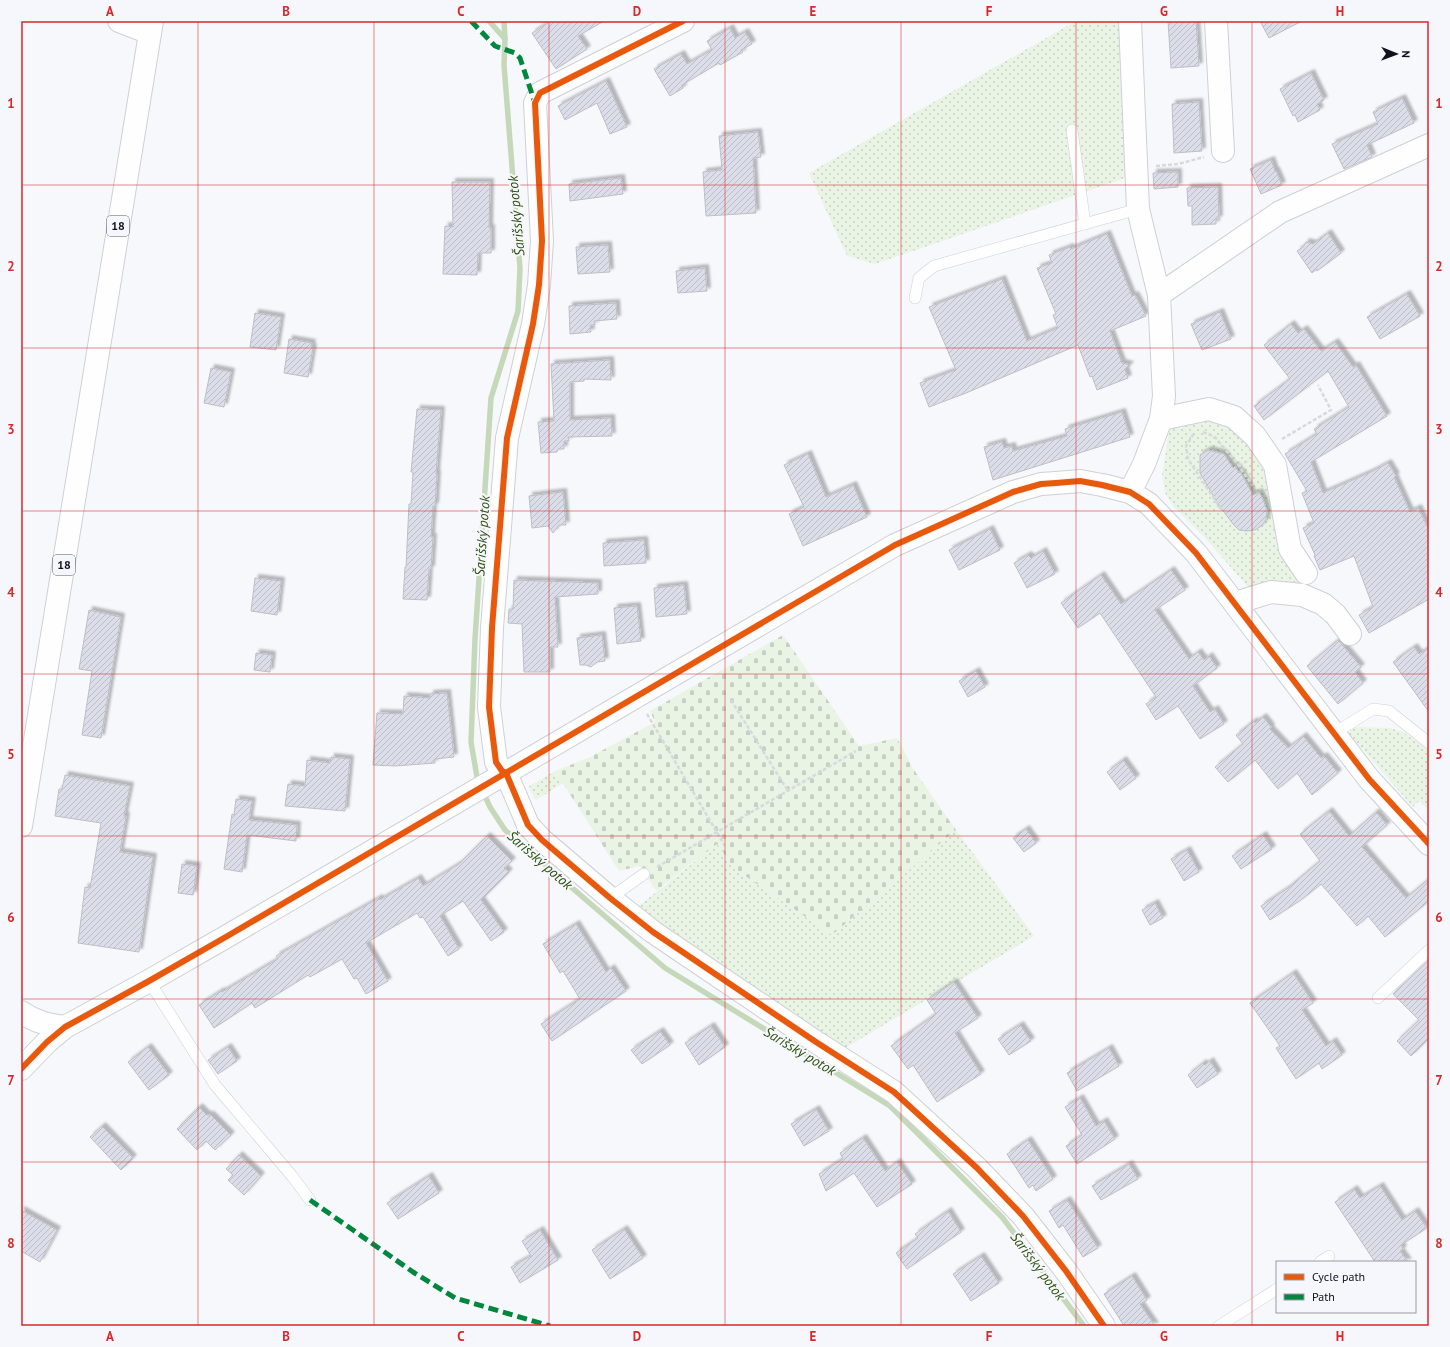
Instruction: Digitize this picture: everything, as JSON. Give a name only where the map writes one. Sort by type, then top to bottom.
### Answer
[{"type":"street","points":[[119,21],[151,27]]},
{"type":"street","points":[[683,21],[540,93],[535,103],[542,241],[539,285],[533,324],[507,438],[492,628],[489,707],[496,762],[502,771],[500,776],[528,824],[542,840],[610,898],[653,932],[816,1042],[894,1092],[977,1168],[1023,1216],[1066,1271],[1104,1326]]},
{"type":"street","points":[[1130,21],[1138,209],[1159,295],[1164,396],[1170,417],[1130,492]]},
{"type":"street","points":[[1216,21],[1223,151]]},
{"type":"street","name":"18","points":[[21,826],[151,27]]},
{"type":"street","points":[[1159,295],[1280,212],[1429,145]]},
{"type":"street","points":[[1170,417],[1209,409],[1234,417],[1255,436],[1275,465],[1290,549],[1306,573]]},
{"type":"street","points":[[21,1069],[47,1042],[65,1027],[149,981],[895,546],[939,524],[1013,492],[1041,484],[1080,481],[1102,485],[1130,492],[1149,504],[1196,553],[1333,734],[1369,779],[1429,844]]},
{"type":"street","points":[[1235,603],[1271,592],[1302,595],[1323,604],[1335,614],[1350,634]]},
{"type":"street","points":[[21,1012],[29,1018],[46,1024],[65,1027]]},
{"type":"lane","points":[[1072,130],[1085,224]]},
{"type":"lane","points":[[915,298],[919,278],[934,266],[1138,209]]},
{"type":"lane","points":[[1333,734],[1372,709],[1389,711],[1429,743]]},
{"type":"lane","points":[[610,898],[644,874]]},
{"type":"lane","points":[[1378,998],[1429,950]]},
{"type":"lane","points":[[149,981],[216,1085],[292,1176],[310,1200]]},
{"type":"lane","points":[[1219,1326],[1276,1290]]},
{"type":"path","points":[[1136,169],[1178,164],[1223,151]]},
{"type":"path","points":[[1239,466],[1264,449],[1331,410],[1318,385]]},
{"type":"path","points":[[1170,417],[1193,435]]},
{"type":"path","points":[[1222,511],[1188,459],[1186,446],[1193,435],[1202,431],[1216,437],[1253,486]]},
{"type":"path","points":[[731,700],[788,791]]},
{"type":"path","points":[[644,708],[725,846]]},
{"type":"path","points":[[644,874],[856,751]]},
{"type":"green space","points":[[1076,21],[1130,21],[1137,174],[875,264],[847,256],[809,173]]},
{"type":"green space","points":[[1191,420],[1222,420],[1243,437],[1269,475],[1282,551],[1311,585],[1316,594],[1249,588],[1206,539],[1174,507],[1165,493],[1162,475],[1169,432],[1175,424],[1180,429]]},
{"type":"green space","points":[[783,635],[859,746],[897,738],[914,770],[956,830],[832,935],[735,869],[717,844],[656,891],[640,866],[619,871],[555,771],[588,758],[655,722],[650,711]]},
{"type":"green space","points":[[1351,727],[1390,728],[1403,732],[1429,750],[1429,811],[1419,801],[1413,807],[1349,734]]},
{"type":"green space","points":[[555,771],[563,783],[536,800],[528,787]]},
{"type":"green space","points":[[956,830],[1034,936],[840,1051],[635,909],[717,844],[735,869],[832,935]]},
{"type":"building","points":[[551,21],[604,21],[578,36],[587,49],[556,69],[532,33]]},
{"type":"building","points":[[1168,21],[1196,21],[1199,66],[1171,68]]},
{"type":"building","points":[[1260,21],[1302,21],[1269,38]]},
{"type":"building","points":[[730,28],[735,38],[745,32],[752,44],[741,50],[743,52],[720,65],[719,63],[682,85],[683,88],[670,96],[654,69],[681,54],[687,64],[712,50],[707,41]]},
{"type":"building","points":[[1311,73],[1324,100],[1317,104],[1320,110],[1298,122],[1295,115],[1293,116],[1280,89]]},
{"type":"building","points":[[606,81],[627,127],[610,134],[597,103],[565,120],[558,106]]},
{"type":"building","points":[[1402,98],[1414,123],[1367,145],[1372,157],[1344,169],[1332,144],[1378,124],[1373,112]]},
{"type":"building","points":[[1199,102],[1202,151],[1174,153],[1172,104]]},
{"type":"building","points":[[758,132],[761,157],[753,158],[756,213],[706,216],[703,172],[722,170],[719,136]]},
{"type":"building","points":[[1271,160],[1282,185],[1261,194],[1250,169]]},
{"type":"building","points":[[1178,172],[1178,187],[1154,189],[1153,173]]},
{"type":"building","points":[[621,178],[623,194],[570,201],[569,184]]},
{"type":"building","points":[[452,182],[490,182],[489,228],[491,228],[491,253],[478,253],[477,275],[443,274],[445,226],[453,227]]},
{"type":"building","points":[[1218,187],[1219,219],[1216,219],[1216,224],[1192,225],[1192,206],[1188,206],[1187,188]]},
{"type":"building","points":[[1328,233],[1341,253],[1312,273],[1297,251],[1303,247],[1306,242],[1313,244]]},
{"type":"building","points":[[1107,234],[1132,296],[1135,295],[1146,316],[1110,331],[1122,363],[1130,365],[1125,370],[1128,378],[1097,390],[1092,376],[1090,377],[1078,345],[966,393],[929,407],[920,383],[956,370],[929,307],[1002,279],[1027,341],[1058,328],[1053,315],[1056,314],[1037,268],[1052,263],[1049,255],[1070,247],[1071,249]]},
{"type":"building","points":[[608,245],[610,272],[578,274],[576,247]]},
{"type":"building","points":[[705,268],[707,291],[678,293],[676,271]]},
{"type":"building","points":[[1407,294],[1420,316],[1380,339],[1367,317]]},
{"type":"building","points":[[616,303],[617,319],[594,321],[595,325],[590,325],[591,332],[570,334],[569,306]]},
{"type":"building","points":[[1220,312],[1231,339],[1202,350],[1191,324]]},
{"type":"building","points":[[255,313],[281,317],[276,350],[250,347]]},
{"type":"building","points":[[1291,324],[1298,333],[1304,329],[1321,351],[1335,342],[1353,367],[1356,365],[1387,416],[1311,462],[1323,493],[1388,463],[1396,476],[1394,477],[1410,512],[1418,508],[1429,530],[1429,599],[1369,633],[1359,615],[1373,607],[1354,556],[1320,570],[1303,528],[1314,523],[1302,493],[1307,491],[1285,454],[1317,434],[1314,429],[1349,407],[1328,371],[1264,420],[1254,406],[1290,379],[1264,345]]},
{"type":"building","points":[[289,339],[312,343],[311,347],[313,347],[308,377],[284,373]]},
{"type":"building","points":[[610,360],[611,380],[584,379],[584,381],[570,382],[570,420],[611,418],[612,436],[568,437],[569,441],[564,441],[564,449],[558,449],[557,452],[541,453],[538,422],[554,421],[551,364]]},
{"type":"building","points":[[211,368],[231,372],[224,407],[204,403]]},
{"type":"building","points":[[417,409],[441,410],[435,506],[433,506],[431,537],[433,537],[431,569],[429,569],[427,600],[403,599],[409,504],[411,504],[413,472],[411,472]]},
{"type":"building","points":[[1122,412],[1130,437],[993,480],[984,447],[1002,442],[1004,448],[1012,446],[1013,451],[1067,436],[1065,429]]},
{"type":"building","points":[[1208,450],[1224,454],[1233,468],[1235,466],[1239,473],[1240,471],[1253,495],[1259,492],[1267,511],[1266,520],[1255,530],[1239,530],[1218,504],[1200,473],[1200,455]]},
{"type":"building","points":[[808,454],[826,497],[853,485],[867,517],[803,546],[789,514],[804,507],[784,465]]},
{"type":"building","points":[[563,492],[566,525],[559,525],[553,533],[548,526],[532,528],[529,496]]},
{"type":"building","points":[[990,529],[1000,550],[959,570],[949,550]]},
{"type":"building","points":[[644,540],[646,563],[604,566],[603,543]]},
{"type":"building","points":[[1043,551],[1055,574],[1027,588],[1014,563],[1028,555],[1031,558]]},
{"type":"building","points":[[1171,570],[1185,590],[1155,610],[1189,659],[1198,652],[1204,660],[1209,656],[1217,668],[1193,686],[1210,712],[1215,709],[1224,724],[1200,739],[1178,706],[1156,720],[1146,704],[1156,697],[1100,613],[1078,628],[1061,603],[1101,575],[1121,604]]},
{"type":"building","points":[[255,578],[281,581],[277,615],[251,611]]},
{"type":"building","points":[[514,580],[598,583],[598,594],[555,597],[558,647],[550,647],[550,672],[524,672],[522,624],[508,623],[509,609],[513,609]]},
{"type":"building","points":[[684,585],[687,614],[656,617],[654,588]]},
{"type":"building","points":[[637,606],[641,641],[617,644],[614,608]]},
{"type":"building","points":[[89,610],[121,617],[101,738],[82,735],[92,671],[79,669]]},
{"type":"building","points":[[602,635],[605,661],[597,662],[591,667],[580,665],[577,638]]},
{"type":"building","points":[[1338,640],[1361,667],[1355,672],[1363,683],[1338,704],[1307,666]]},
{"type":"building","points":[[1414,647],[1419,654],[1429,648],[1429,712],[1393,662]]},
{"type":"building","points":[[256,653],[272,655],[270,672],[254,670]]},
{"type":"building","points":[[976,671],[985,687],[968,697],[959,681]]},
{"type":"building","points":[[447,693],[454,757],[435,759],[435,763],[395,766],[373,765],[377,713],[403,714],[404,696],[430,698],[430,694]]},
{"type":"building","points":[[1263,717],[1271,727],[1270,729],[1288,748],[1303,736],[1321,758],[1324,756],[1338,773],[1312,795],[1297,773],[1278,789],[1255,760],[1228,782],[1215,767],[1243,744],[1236,735],[1254,721],[1255,723]]},
{"type":"building","points":[[331,757],[350,759],[345,811],[285,806],[288,784],[305,786],[307,760],[330,763]]},
{"type":"building","points":[[1123,760],[1136,778],[1120,790],[1107,772]]},
{"type":"building","points":[[65,775],[130,786],[124,816],[126,816],[120,852],[153,857],[139,952],[78,943],[85,887],[90,888],[101,823],[55,816],[59,789],[62,789]]},
{"type":"building","points":[[236,799],[252,801],[249,820],[297,825],[296,841],[247,835],[242,872],[224,869],[232,814],[234,815]]},
{"type":"building","points":[[1329,811],[1349,836],[1376,812],[1387,825],[1362,847],[1406,898],[1429,879],[1429,901],[1385,937],[1368,916],[1357,926],[1321,884],[1301,900],[1270,920],[1261,906],[1288,888],[1320,861],[1300,834]]},
{"type":"building","points":[[1026,829],[1036,843],[1024,852],[1013,838]]},
{"type":"building","points":[[1263,835],[1272,849],[1241,869],[1232,856]]},
{"type":"building","points":[[487,836],[512,861],[504,868],[509,872],[481,900],[504,932],[491,941],[463,901],[440,916],[459,949],[448,956],[423,917],[420,918],[417,913],[366,943],[388,981],[366,994],[357,978],[354,979],[342,959],[310,977],[308,975],[255,1008],[252,1003],[214,1028],[199,1005],[278,959],[276,956],[379,898],[380,900],[418,878],[423,886],[459,864]]},
{"type":"building","points":[[1187,850],[1199,872],[1184,881],[1171,859]]},
{"type":"building","points":[[182,864],[197,866],[193,895],[178,893]]},
{"type":"building","points":[[1155,903],[1163,918],[1150,925],[1142,910]]},
{"type":"building","points":[[576,924],[606,972],[611,968],[626,991],[552,1041],[541,1024],[580,999],[563,971],[560,973],[543,944]]},
{"type":"building","points":[[1429,960],[1429,1038],[1411,1056],[1397,1041],[1419,1020],[1393,994]]},
{"type":"building","points":[[1293,973],[1313,1003],[1302,1010],[1326,1046],[1333,1041],[1342,1055],[1322,1069],[1319,1063],[1296,1079],[1276,1048],[1280,1046],[1250,1003]]},
{"type":"building","points":[[954,982],[978,1018],[955,1033],[981,1074],[937,1102],[913,1065],[908,1069],[891,1046],[936,1014],[927,1000]]},
{"type":"building","points":[[1020,1025],[1031,1041],[1009,1055],[998,1039]]},
{"type":"building","points":[[711,1026],[725,1047],[699,1065],[685,1043]]},
{"type":"building","points":[[660,1031],[670,1045],[642,1064],[631,1050]]},
{"type":"building","points":[[148,1047],[169,1075],[149,1090],[128,1062]]},
{"type":"building","points":[[228,1047],[237,1061],[218,1074],[208,1060]]},
{"type":"building","points":[[1109,1048],[1119,1066],[1077,1091],[1067,1073]]},
{"type":"building","points":[[1210,1061],[1218,1074],[1197,1088],[1188,1075],[1203,1063],[1205,1065]]},
{"type":"building","points":[[1080,1098],[1096,1126],[1104,1121],[1115,1139],[1077,1164],[1066,1146],[1082,1135],[1065,1107]]},
{"type":"building","points":[[199,1107],[207,1115],[211,1115],[231,1135],[215,1150],[206,1141],[197,1150],[177,1129]]},
{"type":"building","points":[[816,1109],[829,1131],[804,1146],[791,1124]]},
{"type":"building","points":[[102,1126],[133,1158],[121,1170],[90,1137]]},
{"type":"building","points":[[863,1138],[885,1171],[897,1162],[912,1184],[877,1207],[854,1173],[826,1191],[819,1174],[843,1159],[840,1153]]},
{"type":"building","points":[[1028,1140],[1053,1179],[1036,1191],[1033,1185],[1029,1188],[1007,1154]]},
{"type":"building","points":[[239,1155],[261,1176],[244,1195],[228,1180],[233,1175],[226,1169]]},
{"type":"building","points":[[1129,1164],[1138,1179],[1101,1200],[1092,1186]]},
{"type":"building","points":[[429,1176],[439,1193],[398,1219],[387,1203]]},
{"type":"building","points":[[1380,1186],[1402,1220],[1415,1211],[1427,1228],[1401,1245],[1403,1249],[1400,1251],[1407,1261],[1374,1261],[1335,1202],[1354,1189],[1360,1198]]},
{"type":"building","points":[[1067,1200],[1098,1248],[1083,1257],[1063,1225],[1059,1228],[1049,1211]]},
{"type":"building","points":[[21,1210],[57,1230],[40,1262],[21,1251]]},
{"type":"building","points":[[948,1211],[961,1232],[907,1269],[896,1253],[918,1238],[915,1234]]},
{"type":"building","points":[[624,1229],[643,1258],[610,1279],[592,1250]]},
{"type":"building","points":[[540,1230],[558,1260],[520,1283],[511,1267],[531,1256],[522,1241]]},
{"type":"building","points":[[981,1256],[999,1283],[971,1301],[953,1274]]},
{"type":"building","points":[[1132,1276],[1147,1300],[1140,1304],[1155,1326],[1124,1326],[1104,1294]]},
{"type":"waterway","points":[[489,21],[505,39]]},
{"type":"waterway","name":"Šarišský potok","points":[[480,784],[477,777],[471,742],[475,639],[491,398],[518,311],[520,268],[504,65],[504,21]]},
{"type":"waterway","name":"Šarišský potok","points":[[483,792],[490,807],[505,830],[665,968],[890,1106],[1002,1217],[1084,1326]]},
{"type":"marked path","points":[[471,21],[495,46],[515,53],[520,58],[535,103]]},
{"type":"marked path","points":[[310,1200],[413,1272],[455,1298],[550,1326]]},
{"type":"cycle path","points":[[683,21],[540,93],[535,103],[542,241],[539,285],[533,324],[507,438],[492,628],[489,707],[496,762],[502,771],[506,773],[528,825],[542,840],[610,898],[653,932],[816,1042],[894,1092],[977,1168],[1023,1216],[1066,1271],[1104,1326]]},
{"type":"cycle path","points":[[21,1069],[47,1042],[65,1027],[224,938],[895,545],[1013,492],[1041,484],[1080,481],[1102,485],[1130,492],[1149,504],[1196,553],[1369,779],[1429,844]]}]
